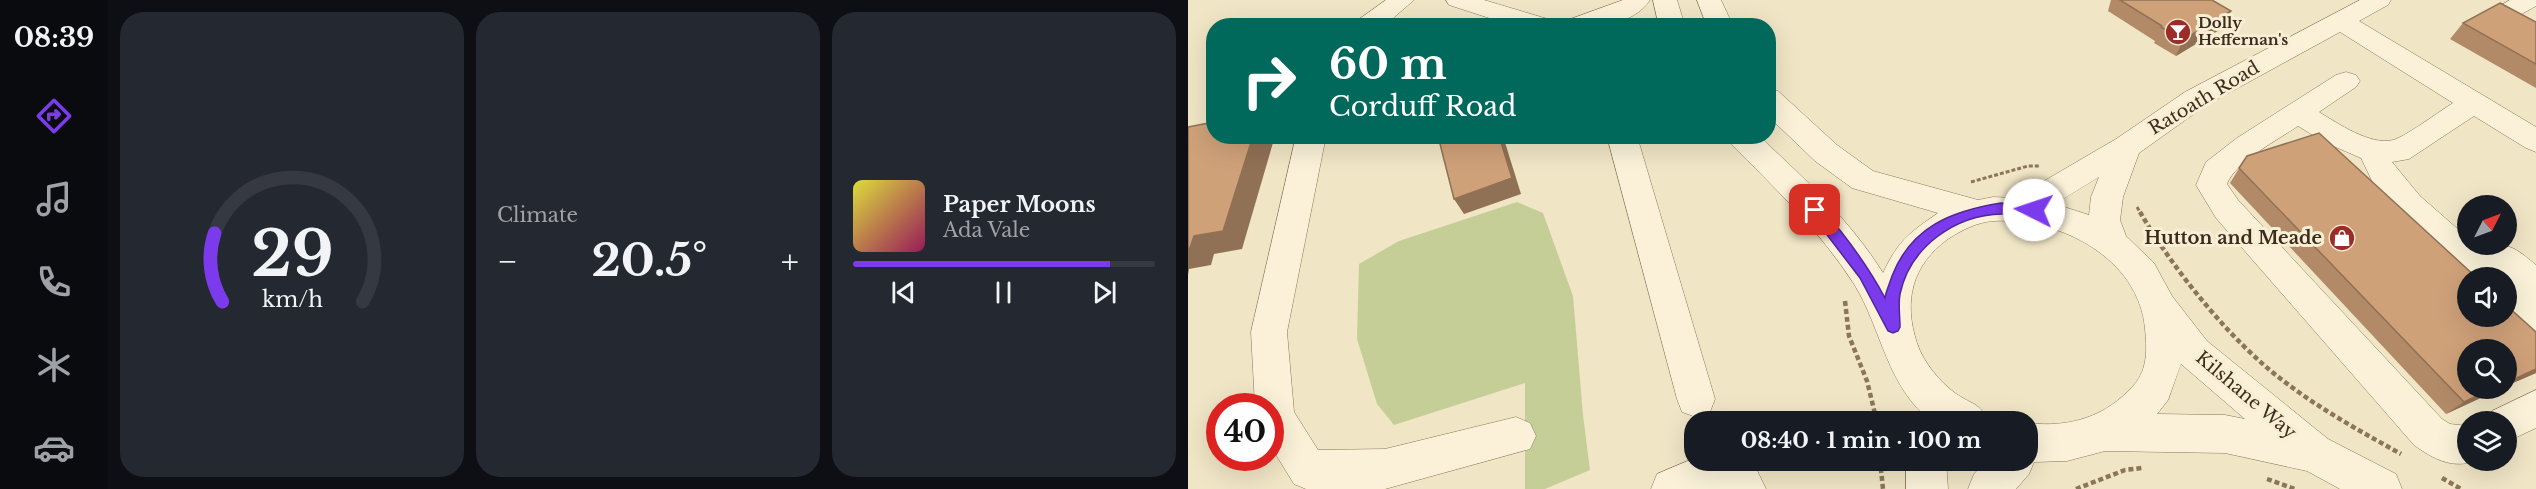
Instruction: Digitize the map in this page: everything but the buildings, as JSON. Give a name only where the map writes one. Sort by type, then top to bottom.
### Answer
[{"type":"street","points":[[1378,18],[1402,0]]},
{"type":"street","points":[[1458,0],[1516,18]]},
{"type":"street","points":[[1600,18],[1629,8],[1638,0]]},
{"type":"street","points":[[1665,0],[1670,18]]},
{"type":"street","points":[[1709,0],[1717,18]]},
{"type":"street","name":"Ratoath Road","points":[[2022,208],[2126,147],[2195,99],[2338,20],[2379,0]]},
{"type":"street","points":[[2507,12],[2529,0]]},
{"type":"street","points":[[2338,20],[2535,141]]},
{"type":"street","points":[[2346,81],[2247,146],[2217,170],[2211,184],[2227,209],[2428,432],[2444,443],[2457,444]]},
{"type":"street","points":[[2299,113],[2334,135],[2372,151],[2398,151],[2473,102]]},
{"type":"street","points":[[1776,107],[1826,153],[1863,180],[1971,198],[2071,220],[2112,243],[2143,272],[2161,305],[2167,329],[2162,374],[2145,403],[2105,432],[2038,446]]},
{"type":"street","points":[[1309,144],[1269,332],[1275,417],[1308,470],[1385,469],[1516,436]]},
{"type":"street","points":[[1624,144],[1696,399]]},
{"type":"street","points":[[1748,144],[1803,196],[1839,237],[1865,274],[1893,327],[1900,350],[1915,377],[1935,399],[1953,411]]},
{"type":"street","points":[[2112,243],[2104,220],[2107,197],[2126,147]]},
{"type":"street","points":[[2372,151],[2384,176],[2409,205],[2496,267]]},
{"type":"street","points":[[1893,327],[1893,295],[1905,260],[1922,240],[1946,223],[1971,198]]},
{"type":"street","points":[[2517,276],[2536,285]]},
{"type":"street","points":[[2517,303],[2536,319]]},
{"type":"street","name":"Kilshane Way","points":[[2161,305],[2194,352],[2314,453],[2381,489]]},
{"type":"street","points":[[1915,377],[1920,411]]},
{"type":"street","points":[[2517,418],[2536,408]]},
{"type":"street","name":"Kilshane Way","points":[[2105,432],[2225,434],[2314,453]]},
{"type":"street","points":[[1926,471],[1927,489]]},
{"type":"street","points":[[1989,489],[2005,471]]},
{"type":"street","points":[[1672,489],[1708,473],[1737,472],[1745,489]]},
{"type":"path","points":[[1971,198],[2028,166],[2040,166]]},
{"type":"path","points":[[2134,201],[2146,223],[2228,330],[2279,378],[2338,418],[2408,458]]},
{"type":"path","points":[[1842,290],[1849,336],[1867,381],[1874,411]]},
{"type":"path","points":[[2076,489],[2125,470],[2145,468]]},
{"type":"path","points":[[1882,471],[1883,489]]},
{"type":"path","points":[[2438,475],[2461,489]]},
{"type":"path","points":[[2263,478],[2295,489]]},
{"type":"green space","points":[[1517,202],[1543,213],[1573,296],[1590,470],[1545,489],[1525,489],[1525,383],[1394,425],[1377,404],[1357,339],[1359,264],[1399,241]]},
{"type":"place","name":"Dolly Heffernan's","points":[[2178,32]]},
{"type":"place","name":"Hutton and Meade","points":[[2342,238]]},
{"type":"route","points":[[1815,210],[1839,237],[1865,274],[1893,327],[1893,295],[1905,260],[1922,240],[1946,223],[1976,212],[2001,208],[2034,210]]}]
